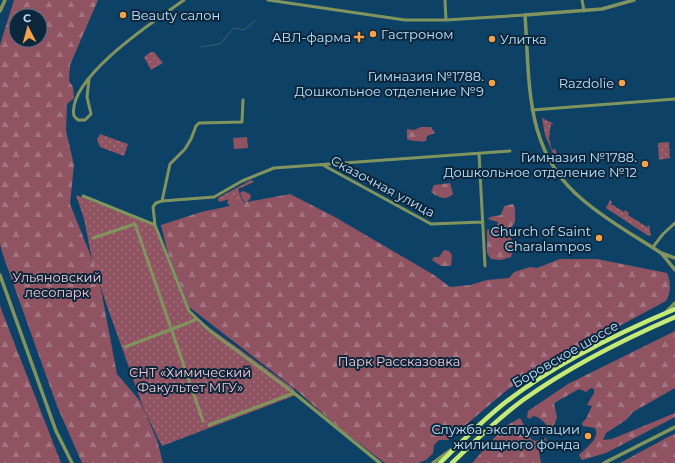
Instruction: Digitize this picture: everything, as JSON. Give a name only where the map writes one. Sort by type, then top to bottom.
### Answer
[{"type":"main road","name":"Боровское шоссе","points":[[440,463],[502,405],[541,378],[596,347],[675,309]]},
{"type":"main road","name":"Боровское шоссе","points":[[452,463],[493,424],[544,385],[606,351],[675,318]]},
{"type":"street","points":[[0,11],[5,0]]},
{"type":"street","points":[[89,79],[87,97],[91,114],[88,118],[82,121],[74,116],[74,106],[82,86],[120,46],[184,0]]},
{"type":"street","points":[[268,0],[394,19],[446,20],[584,11],[614,7],[634,0]]},
{"type":"street","points":[[445,0],[446,20]]},
{"type":"street","points":[[582,0],[584,11]]},
{"type":"street","points":[[525,15],[532,110],[537,134],[544,152],[566,185],[585,202],[661,253],[675,270]]},
{"type":"street","points":[[532,110],[675,99]]},
{"type":"street","points":[[243,100],[242,122],[199,123],[196,126],[185,149],[170,164],[162,201],[156,203],[153,207],[155,225],[189,311],[196,319],[294,393],[380,463]]},
{"type":"street","name":"Сказочная улица","points":[[162,201],[214,197],[242,181],[271,169],[321,164],[510,151]]},
{"type":"street","points":[[479,154],[485,266]]},
{"type":"street","name":"Сказочная улица","points":[[321,164],[431,224],[483,222]]},
{"type":"street","points":[[83,196],[155,225]]},
{"type":"street","points":[[93,238],[132,223],[135,224],[203,421]]},
{"type":"street","points":[[653,247],[663,234],[675,223]]},
{"type":"street","points":[[661,253],[675,258]]},
{"type":"street","points":[[0,275],[56,431],[72,463]]},
{"type":"street","points":[[664,314],[675,303]]},
{"type":"street","points":[[125,347],[196,319]]},
{"type":"street","points":[[209,425],[294,393]]},
{"type":"street","points":[[604,463],[675,427]]},
{"type":"street","points":[[433,463],[455,448]]},
{"type":"green space","name":"Ульяновский лесопарк","points":[[14,0],[98,0],[70,65],[69,81],[73,87],[74,98],[67,104],[66,131],[74,165],[70,204],[98,274],[117,374],[140,401],[157,440],[163,463],[82,463],[57,406],[0,244],[0,45],[8,19],[8,48],[48,48],[48,8],[12,8]]},
{"type":"green space","points":[[151,52],[154,52],[163,63],[151,70],[144,57]]},
{"type":"green space","points":[[542,118],[554,124],[551,124],[549,138],[552,150],[555,149],[559,158],[556,160],[545,135]]},
{"type":"green space","points":[[421,127],[431,127],[435,133],[427,136],[426,141],[407,139],[407,129],[414,130]]},
{"type":"green space","points":[[100,134],[128,144],[124,156],[100,147],[97,140]]},
{"type":"green space","points":[[247,137],[248,148],[234,149],[233,138]]},
{"type":"green space","points":[[669,142],[670,158],[659,160],[658,143]]},
{"type":"green space","points":[[251,180],[254,182],[238,189],[243,203],[232,205],[230,199],[219,202],[218,198]]},
{"type":"green space","points":[[450,183],[453,194],[448,197],[440,197],[431,192],[434,185]]},
{"type":"green space","name":"Парк Рассказовка","points":[[243,191],[250,194],[251,197],[247,202],[290,194],[333,216],[434,275],[450,287],[470,285],[487,280],[509,278],[514,272],[530,267],[537,268],[560,259],[597,259],[667,273],[670,291],[666,301],[541,368],[507,390],[448,440],[439,440],[434,445],[433,453],[426,460],[418,463],[385,463],[338,427],[294,388],[189,307],[168,254],[161,225],[201,212],[230,206],[227,203],[229,198],[237,200],[237,204],[246,202],[243,201],[240,193]]},
{"type":"green space","name":"СНТ «Химический Факультет МГУ»","points":[[76,195],[154,226],[189,313],[293,388],[296,395],[162,446],[145,412],[108,309],[93,264],[84,219]]},
{"type":"green space","points":[[610,200],[612,202],[611,204],[624,212],[625,210],[629,213],[628,215],[647,227],[649,225],[651,236],[647,235],[606,208]]},
{"type":"green space","points":[[513,204],[515,208],[515,222],[510,229],[513,250],[511,257],[501,260],[491,259],[487,253],[487,230],[496,227],[498,222],[488,219],[490,217],[501,215],[504,206]]},
{"type":"green space","points":[[444,250],[449,251],[452,255],[451,266],[441,266],[432,260],[434,257],[439,257]]},
{"type":"green space","name":"Ульяновский лесопарк","points":[[0,305],[3,314],[61,463],[0,463]]},
{"type":"green space","points":[[675,331],[675,388],[633,412],[626,420],[606,433],[603,440],[612,439],[675,413],[675,417],[606,453],[582,460],[579,455],[592,443],[596,435],[595,428],[583,426],[582,423],[586,419],[592,406],[587,405],[594,393],[594,389],[591,388],[586,392],[579,389],[554,403],[557,418],[552,429],[549,429],[539,418],[533,416],[530,419],[527,417],[528,411],[568,384]]},
{"type":"green space","points":[[520,418],[532,440],[536,441],[546,438],[548,445],[539,452],[541,463],[472,463],[504,427]]},
{"type":"green space","points":[[675,434],[675,463],[620,463],[668,437]]},
{"type":"waterway","points":[[201,47],[220,44],[234,28],[244,30],[255,21]]},
{"type":"place","name":"Beauty салон","points":[[123,15]]},
{"type":"place","name":"Гастроном","points":[[373,34]]},
{"type":"place","name":"АВЛ-фарма","points":[[359,37]]},
{"type":"place","name":"Улитка","points":[[492,39]]},
{"type":"place","name":"Гимназия №1788. Дошкольное отделение №9","points":[[492,83]]},
{"type":"place","name":"Razdolie","points":[[622,83]]},
{"type":"place","name":"Гимназия №1788. Дошкольное отделение №12","points":[[645,164]]},
{"type":"place","name":"Church of Saint Charalampos","points":[[599,238]]},
{"type":"place","name":"Служба эксплуатации жилищного фонда","points":[[588,436]]}]
